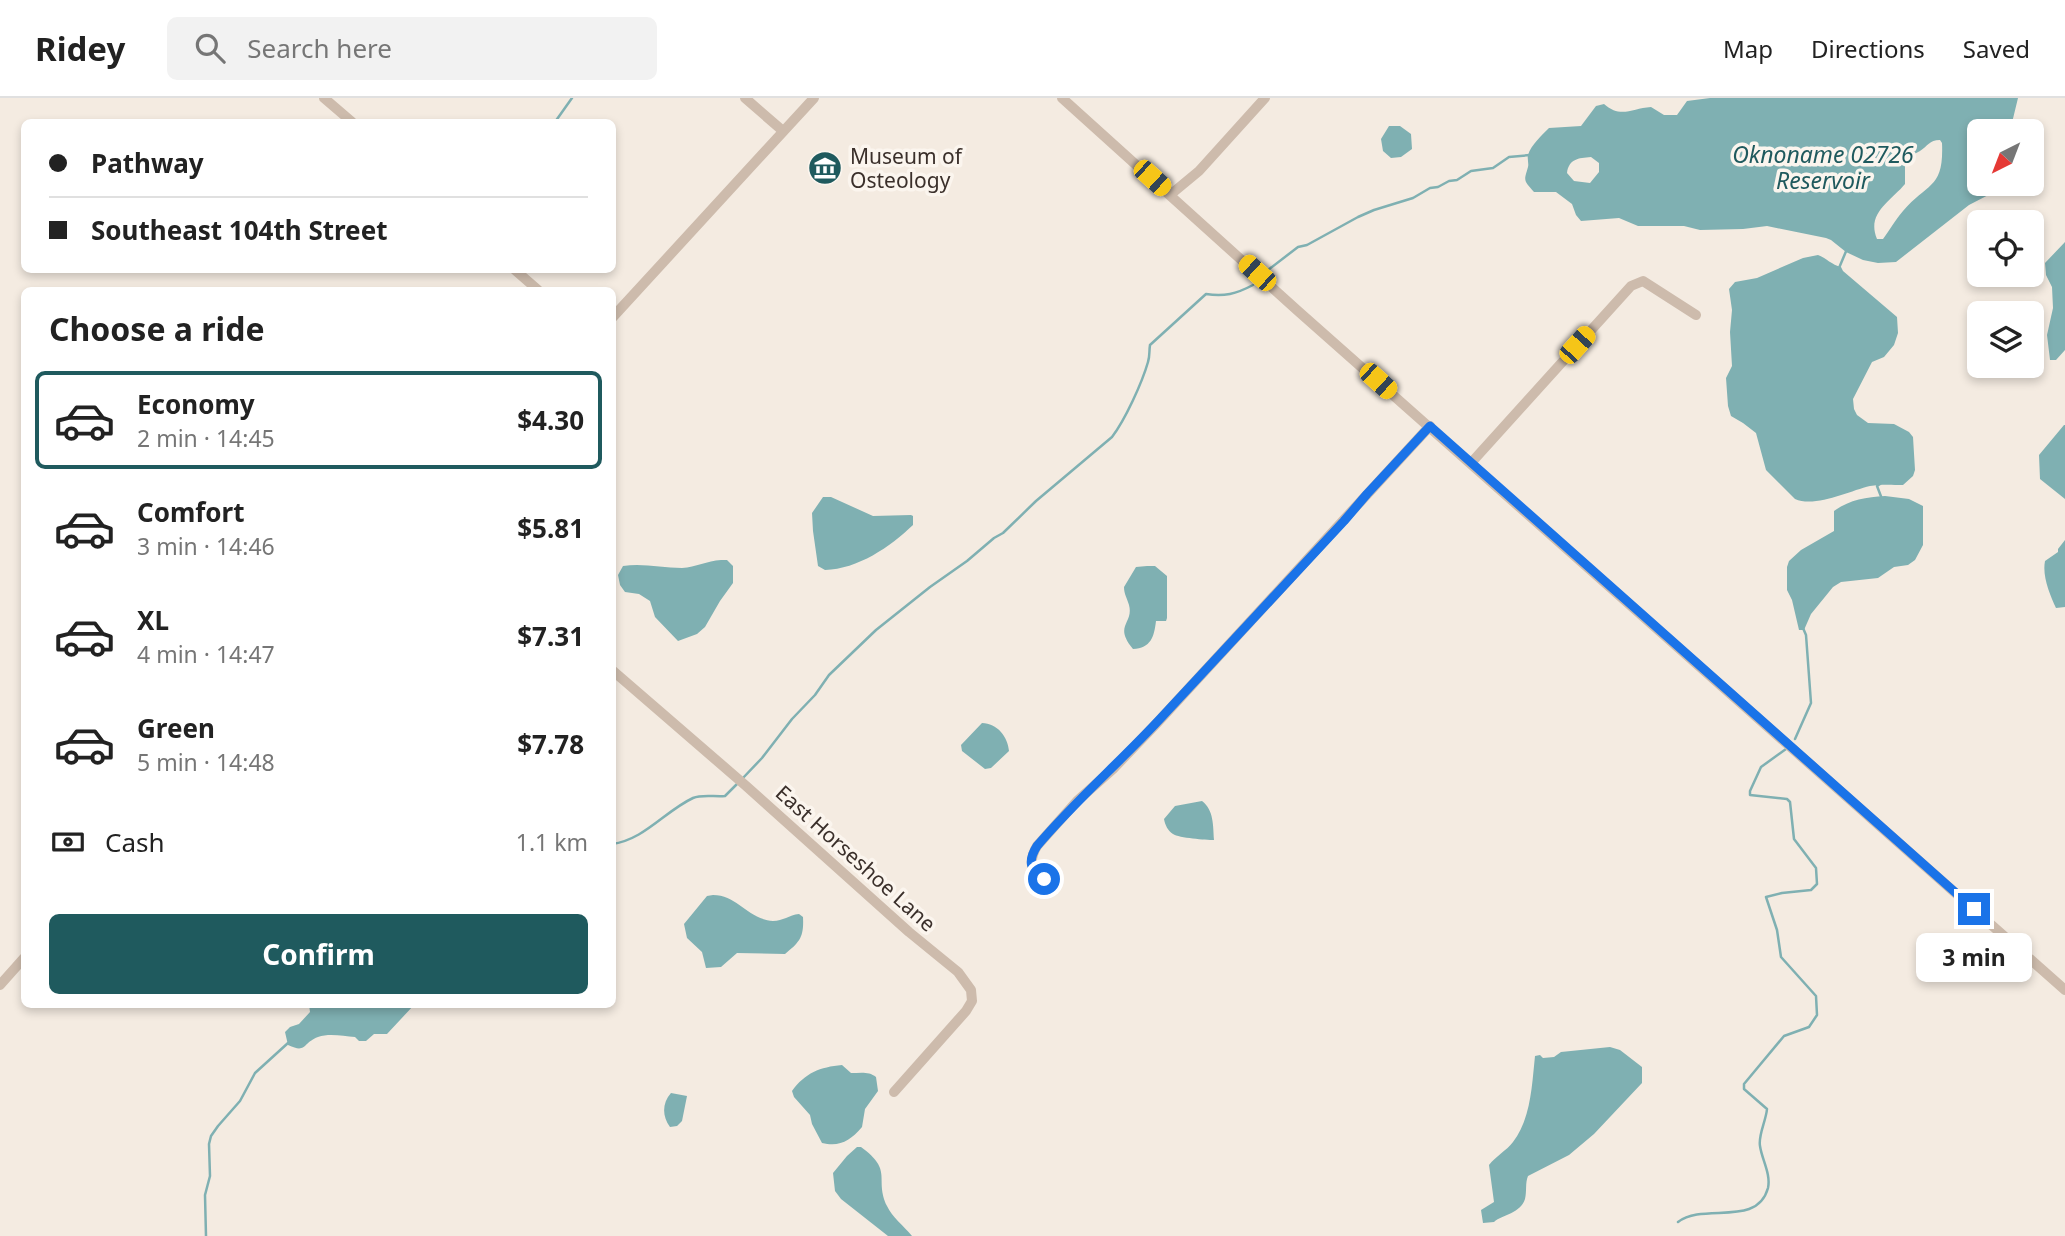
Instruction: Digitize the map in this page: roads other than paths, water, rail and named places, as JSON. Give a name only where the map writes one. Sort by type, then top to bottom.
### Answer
[{"type":"street","points":[[324,98],[348,119]]},
{"type":"street","points":[[745,98],[783,131]]},
{"type":"street","points":[[616,314],[814,98]]},
{"type":"street","points":[[1062,98],[2065,990]]},
{"type":"street","points":[[1170,195],[1199,171],[1265,98]]},
{"type":"street","points":[[518,273],[535,287]]},
{"type":"street","points":[[1471,463],[1630,286],[1643,281],[1696,316]]},
{"type":"street","points":[[1050,880],[1042,879],[1033,870],[1030,860],[1037,846],[1077,800],[1113,769],[1157,723],[1430,426]]},
{"type":"street","name":"East Horseshoe Lane","points":[[616,673],[965,979],[971,990],[972,1001],[969,1006],[894,1092]]},
{"type":"street","points":[[0,985],[21,961]]},
{"type":"water","name":"Oknoname 02726 Reservoir","points":[[1710,98],[2018,98],[2013,119],[1967,119],[1967,196],[1986,196],[1969,205],[1896,262],[1863,260],[1826,238],[1767,226],[1700,230],[1684,226],[1638,226],[1619,218],[1581,221],[1572,204],[1556,192],[1534,192],[1526,183],[1529,151],[1537,140],[1549,128],[1581,126],[1596,106],[1604,104],[1621,112],[1651,107],[1664,115],[1677,115],[1687,101]],"holes":[[[1940,140],[1940,169],[1933,183],[1903,211],[1883,239],[1877,239],[1874,230],[1877,215],[1905,184],[1905,159],[1931,142]],[[1591,157],[1599,163],[1599,172],[1590,183],[1574,181],[1567,173],[1572,162],[1578,159]]]},
{"type":"water","points":[[1389,126],[1400,126],[1411,134],[1412,149],[1401,157],[1391,158],[1383,151],[1381,139]]},
{"type":"water","points":[[2065,242],[2065,350],[2056,360],[2050,360],[2047,335],[2053,308],[2052,287],[2046,275],[2045,263]]},
{"type":"water","points":[[1818,255],[1841,267],[1897,317],[1898,333],[1894,345],[1884,357],[1872,362],[1853,399],[1854,409],[1857,415],[1868,423],[1894,424],[1909,432],[1913,437],[1915,470],[1913,476],[1903,485],[1870,486],[1832,498],[1803,501],[1795,499],[1766,470],[1756,433],[1731,416],[1726,378],[1732,366],[1732,310],[1729,289],[1735,282],[1757,278],[1803,258]]},
{"type":"water","points":[[2064,425],[2065,499],[2040,479],[2039,455]]},
{"type":"water","points":[[1885,496],[1909,499],[1923,506],[1923,545],[1915,560],[1908,565],[1894,567],[1878,578],[1841,582],[1833,587],[1811,614],[1804,630],[1799,630],[1787,590],[1789,561],[1801,550],[1834,531],[1834,511],[1858,500]]},
{"type":"water","points":[[823,497],[831,497],[873,516],[911,515],[913,525],[873,555],[849,566],[825,570],[818,566],[812,513]]},
{"type":"water","points":[[2065,540],[2065,607],[2056,608],[2044,567],[2045,561],[2058,552]]},
{"type":"water","points":[[727,560],[733,566],[733,583],[705,627],[697,634],[678,641],[655,617],[650,601],[639,594],[625,592],[618,575],[623,566],[682,568]]},
{"type":"water","points":[[1155,566],[1167,576],[1167,618],[1166,621],[1156,621],[1153,637],[1148,644],[1133,649],[1124,630],[1130,611],[1124,587],[1136,567]]},
{"type":"water","points":[[982,723],[992,725],[1001,732],[1009,751],[991,768],[985,769],[962,751],[961,745]]},
{"type":"water","points":[[1202,801],[1211,814],[1214,840],[1173,834],[1164,819],[1175,806]]},
{"type":"water","points":[[707,896],[729,899],[756,916],[773,921],[799,914],[803,917],[800,938],[785,954],[737,953],[721,967],[706,968],[702,952],[687,938],[684,924]]},
{"type":"water","points":[[310,1008],[411,1008],[387,1034],[374,1034],[366,1041],[359,1041],[355,1037],[327,1035],[313,1039],[302,1048],[288,1045],[285,1032],[299,1024],[310,1012]]},
{"type":"water","points":[[1610,1047],[1620,1050],[1642,1067],[1642,1083],[1594,1134],[1569,1155],[1528,1176],[1525,1199],[1519,1208],[1494,1222],[1483,1223],[1481,1210],[1494,1202],[1489,1165],[1513,1142],[1524,1123],[1530,1101],[1535,1056],[1554,1057],[1561,1052]]},
{"type":"water","points":[[842,1065],[851,1073],[867,1073],[876,1077],[878,1091],[865,1109],[862,1127],[853,1136],[844,1142],[822,1143],[810,1115],[792,1091],[814,1072]]},
{"type":"water","points":[[671,1093],[687,1096],[682,1121],[677,1126],[670,1127],[664,1110]]},
{"type":"water","points":[[857,1147],[861,1147],[877,1162],[887,1206],[912,1236],[888,1236],[841,1199],[835,1191],[833,1173]]},
{"type":"waterway","points":[[557,119],[572,98]]},
{"type":"waterway","points":[[1268,270],[1298,247],[1307,245],[1358,217],[1413,198],[1430,188],[1457,180],[1471,171],[1493,168],[1509,157],[1530,155]]},
{"type":"waterway","points":[[1839,268],[1847,249]]},
{"type":"waterway","points":[[742,779],[829,675],[876,630],[1003,533],[1036,501],[1112,437],[1142,380],[1149,360],[1150,345],[1206,294],[1230,294],[1253,285]]},
{"type":"waterway","points":[[1880,484],[1877,486],[1882,499]]},
{"type":"waterway","points":[[1795,739],[1811,703],[1806,635],[1803,628]]},
{"type":"waterway","points":[[1678,1222],[1689,1216],[1742,1211],[1762,1200],[1769,1183],[1760,1142],[1767,1109],[1744,1089],[1744,1084],[1784,1036],[1809,1027],[1817,1015],[1816,996],[1781,957],[1777,930],[1766,897],[1811,890],[1817,884],[1816,868],[1794,839],[1790,802],[1787,799],[1750,795],[1761,767],[1786,749]]},
{"type":"waterway","points":[[616,843],[634,837],[693,798],[725,796],[737,784]]},
{"type":"waterway","points":[[206,1236],[205,1195],[210,1176],[211,1136],[240,1101],[255,1073],[288,1043]]},
{"type":"place","name":"Museum of Osteology","points":[[825,168]]}]
